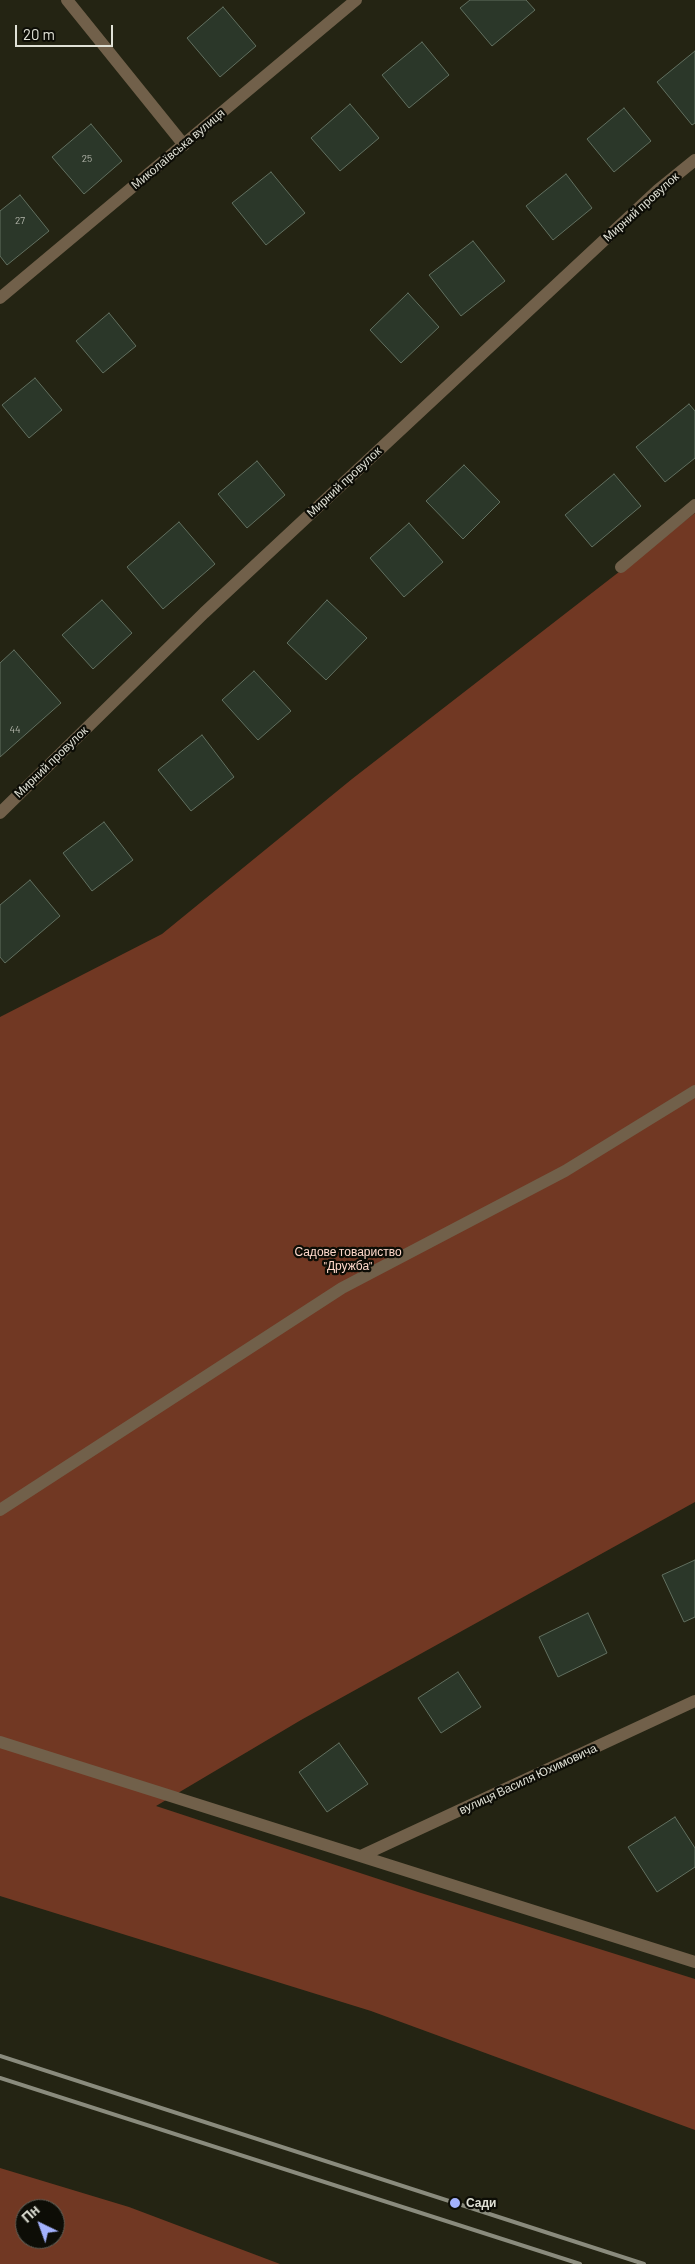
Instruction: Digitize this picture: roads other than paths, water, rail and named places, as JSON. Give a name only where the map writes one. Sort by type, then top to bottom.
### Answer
[{"type":"street","points":[[67,0],[184,144]]},
{"type":"street","name":"Миколаївська вулиця","points":[[0,298],[356,0]]},
{"type":"street","name":"Мирний провулок","points":[[0,813],[204,613],[658,190],[695,160]]},
{"type":"street","points":[[621,567],[695,505]]},
{"type":"street","points":[[0,1510],[342,1288],[565,1171],[695,1091]]},
{"type":"street","name":"вулиця Василя Юхимовича","points":[[361,1856],[695,1701]]},
{"type":"street","points":[[0,1742],[695,1962]]},
{"type":"railway","points":[[0,2056],[644,2264]]},
{"type":"railway","points":[[0,2078],[580,2264]]},
{"type":"place","name":"Сади","points":[[455,2203]]},
{"type":"park label","name":"Садове товариство \"Дружба\"","points":[[348,1259]]}]
